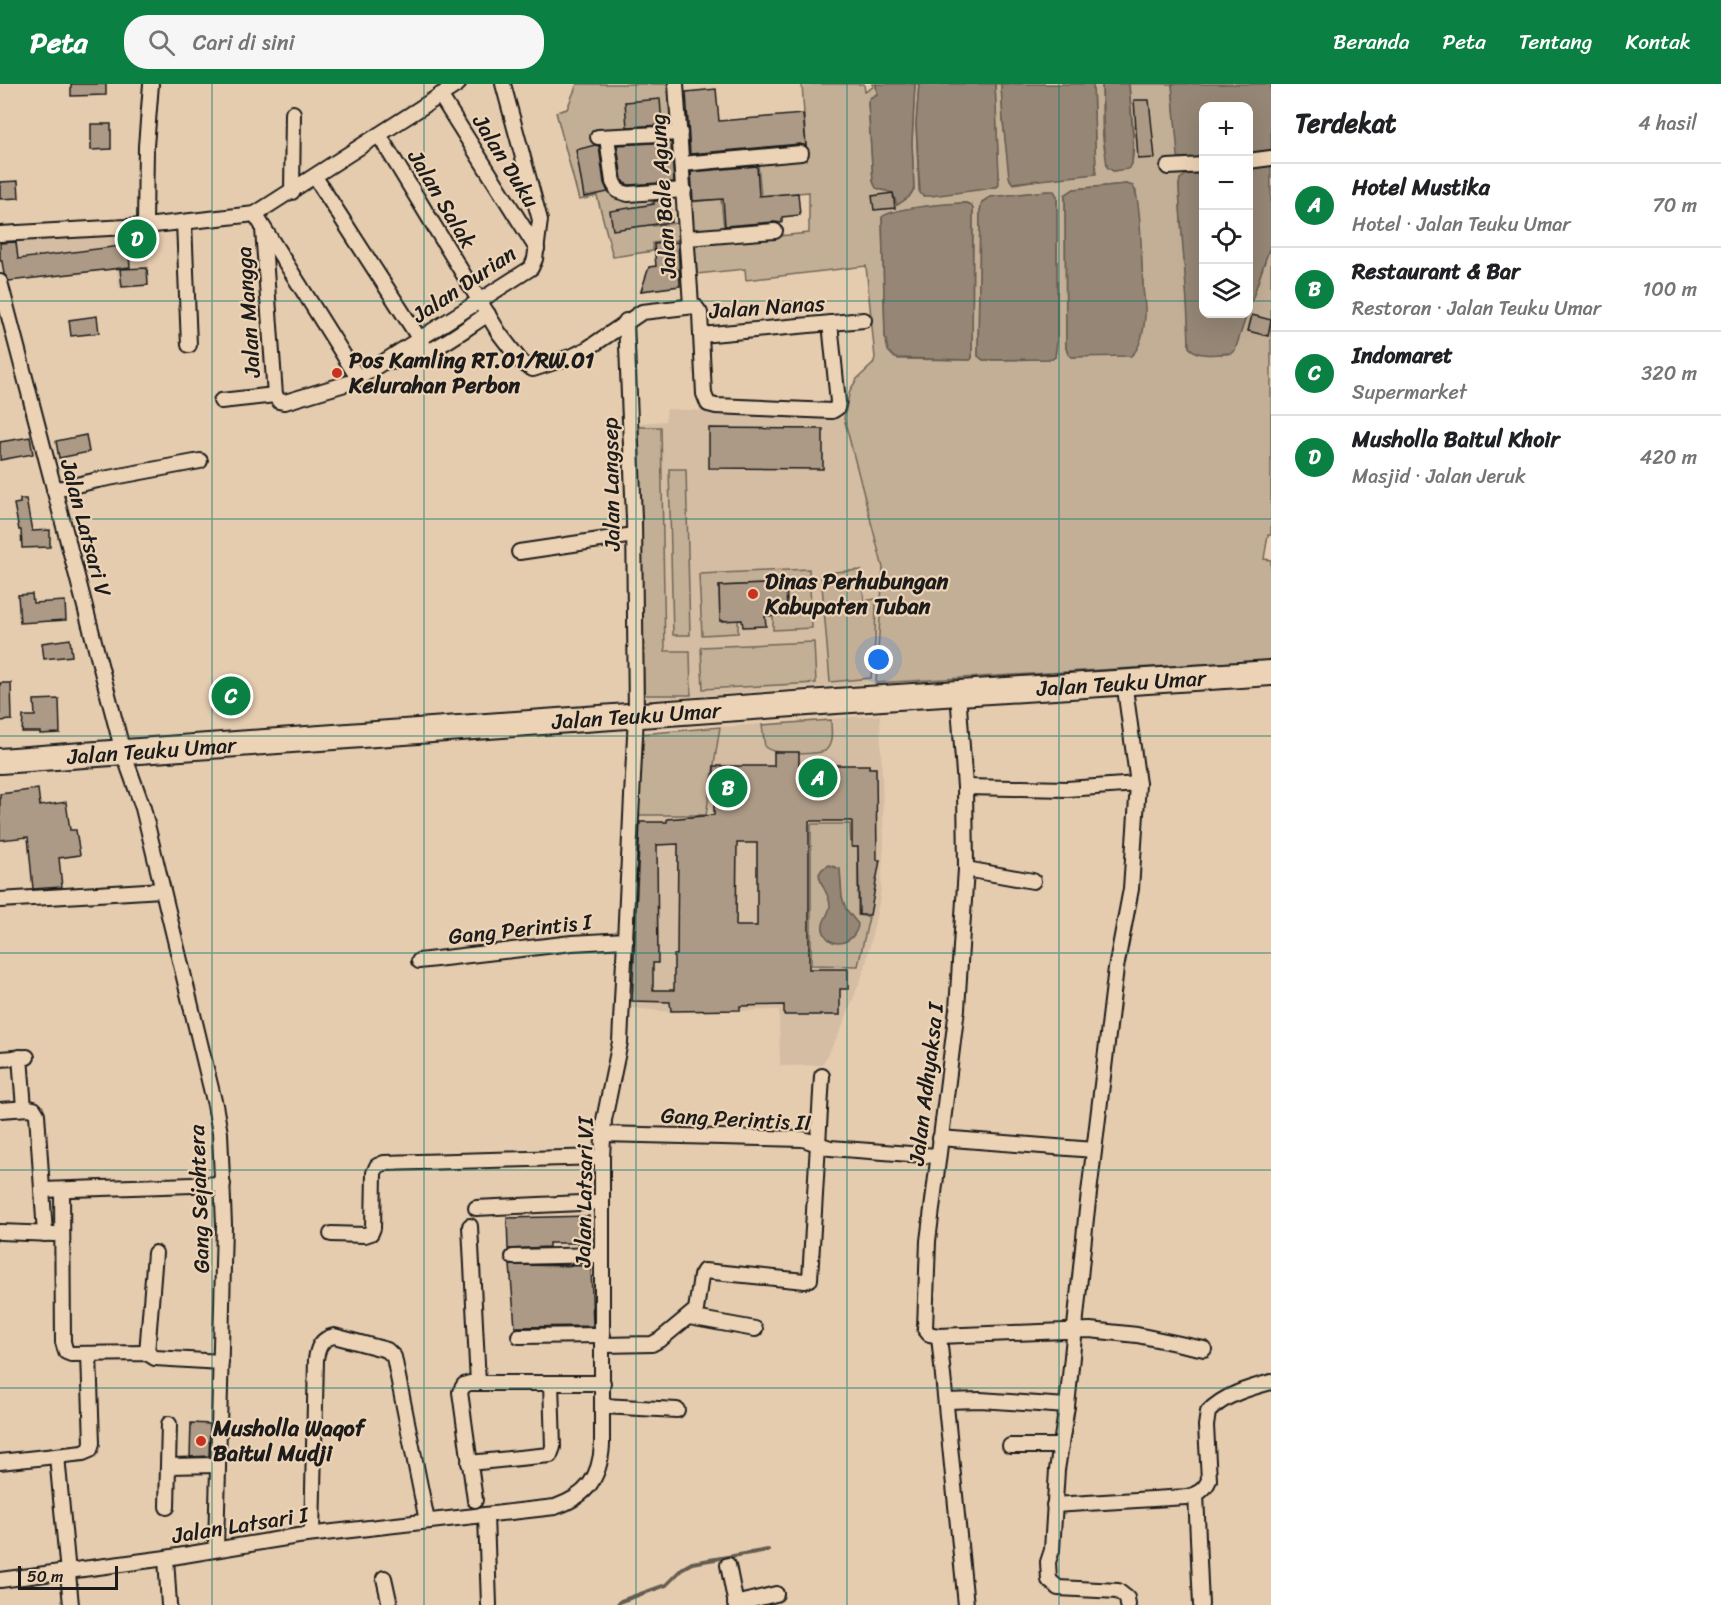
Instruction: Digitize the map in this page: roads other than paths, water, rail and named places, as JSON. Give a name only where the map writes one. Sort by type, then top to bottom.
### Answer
[{"type":"highway","name":"Jalan Teuku Umar","points":[[0,761],[1124,681],[1271,673]]},
{"type":"street","points":[[145,226],[146,146],[151,84]]},
{"type":"street","points":[[0,234],[184,222],[259,220],[292,192],[458,84]]},
{"type":"street","name":"Jalan Durian","points":[[275,395],[279,401],[285,402],[340,387],[384,362],[531,268],[537,249],[540,220],[503,84]]},
{"type":"street","name":"Jalan Bale Agung","points":[[676,84],[692,306]]},
{"type":"street","name":"Jalan Duku","points":[[440,95],[537,249]]},
{"type":"street","points":[[292,192],[293,113]]},
{"type":"street","points":[[680,133],[602,137],[613,182],[618,191],[628,194],[684,190]]},
{"type":"street","name":"Jalan Salak","points":[[379,135],[488,314]]},
{"type":"street","points":[[682,164],[801,153]]},
{"type":"street","points":[[1253,160],[1271,158]]},
{"type":"street","points":[[1168,167],[1199,165]]},
{"type":"street","points":[[315,177],[428,352]]},
{"type":"street","name":"Jalan Mangga","points":[[259,220],[358,378]]},
{"type":"street","name":"Jalan Mangga","points":[[259,220],[275,395]]},
{"type":"street","points":[[184,222],[189,345]]},
{"type":"street","points":[[687,238],[775,231]]},
{"type":"street","name":"Jalan Latsari V","points":[[0,282],[123,752]]},
{"type":"street","name":"Jalan Nanas","points":[[626,321],[648,311],[692,306],[699,310],[701,335],[864,321]]},
{"type":"street","points":[[488,314],[516,357],[525,366],[533,369],[587,350],[626,321]]},
{"type":"street","name":"Jalan Durian","points":[[384,362],[415,358],[488,314]]},
{"type":"street","name":"Jalan Langsep","points":[[626,321],[634,535],[636,715]]},
{"type":"street","points":[[701,335],[704,393],[708,404],[832,411],[837,408],[838,402],[830,323]]},
{"type":"street","points":[[221,401],[275,395]]},
{"type":"street","points":[[54,490],[200,461]]},
{"type":"street","points":[[519,552],[634,535]]},
{"type":"street","points":[[1124,681],[1138,784],[1131,889],[1116,968],[1073,1330],[1067,1406],[1054,1505],[1052,1550],[1048,1562],[1049,1580],[1059,1589],[1118,1591],[1127,1597],[1128,1605]]},
{"type":"street","name":"Jalan Adhyaksa I","points":[[939,1336],[929,1334],[925,1329],[928,1241],[957,1010],[966,869],[965,787],[958,693]]},
{"type":"street","name":"Jalan Latsari VI","points":[[486,1515],[555,1507],[571,1500],[591,1483],[600,1463],[603,1406],[603,1134],[606,1107],[620,1042],[636,715]]},
{"type":"street","name":"Gang Sejahtera","points":[[123,752],[143,808],[215,1106],[221,1144],[223,1184],[221,1362],[216,1549]]},
{"type":"street","points":[[965,787],[1067,789],[1138,784]]},
{"type":"street","points":[[966,869],[1033,881]]},
{"type":"street","points":[[0,900],[162,890]]},
{"type":"street","name":"Gang Perintis I","points":[[419,961],[572,943],[626,940]]},
{"type":"street","points":[[0,1059],[23,1057],[24,1108]]},
{"type":"street","points":[[519,1335],[652,1344],[689,1317],[697,1307],[701,1276],[705,1271],[809,1280],[812,1275],[822,1076]]},
{"type":"street","points":[[0,1110],[32,1108],[37,1114],[45,1234]]},
{"type":"street","name":"Gang Perintis II","points":[[603,1134],[803,1139],[830,1148],[937,1156]]},
{"type":"street","points":[[940,1138],[1094,1150]]},
{"type":"street","points":[[331,1234],[365,1235],[371,1233],[374,1173],[377,1166],[384,1163],[602,1157]]},
{"type":"street","points":[[42,1190],[223,1184]]},
{"type":"street","points":[[62,1190],[64,1349],[71,1354],[147,1353],[155,1358],[221,1362]]},
{"type":"street","points":[[476,1208],[602,1202]]},
{"type":"street","points":[[470,1226],[478,1383]]},
{"type":"street","points":[[0,1232],[62,1234]]},
{"type":"street","points":[[147,1353],[155,1253]]},
{"type":"street","points":[[513,1257],[602,1255]]},
{"type":"street","points":[[689,1317],[755,1329]]},
{"type":"street","points":[[966,1605],[939,1336],[1073,1330],[1116,1332],[1204,1348]]},
{"type":"street","points":[[312,1534],[317,1354],[322,1341],[334,1336],[387,1350],[394,1357],[427,1521]]},
{"type":"street","points":[[0,1462],[83,1453],[91,1449],[89,1354]]},
{"type":"street","points":[[1054,1505],[1186,1497],[1196,1494],[1205,1487],[1209,1480],[1206,1426],[1208,1412],[1220,1402],[1238,1393],[1271,1382]]},
{"type":"street","points":[[469,1463],[550,1455],[553,1447],[551,1383]]},
{"type":"street","points":[[475,1500],[460,1392],[464,1385],[603,1383]]},
{"type":"street","points":[[946,1401],[980,1400],[1067,1406]]},
{"type":"street","points":[[603,1406],[677,1410]]},
{"type":"street","points":[[167,1507],[169,1424]]},
{"type":"street","points":[[1010,1446],[1061,1446]]},
{"type":"street","points":[[57,1456],[71,1605]]},
{"type":"street","points":[[168,1466],[218,1465]]},
{"type":"street","points":[[1196,1494],[1201,1605]]},
{"type":"street","points":[[486,1515],[489,1605]]},
{"type":"street","name":"Jalan Latsari I","points":[[0,1580],[166,1558],[312,1534],[486,1515]]},
{"type":"street","points":[[166,1558],[169,1605]]},
{"type":"street","points":[[728,1565],[736,1604],[776,1594]]},
{"type":"street","points":[[384,1578],[390,1605]]},
{"type":"waterway","points":[[617,1605],[621,1601],[666,1585],[683,1568],[692,1563],[768,1550]]},
{"type":"place","name":"Musholla Baitul Khoir","points":[[137,239]]},
{"type":"place","name":"Pos Kamling RT.01/RW.01 Kelurahan Perbon","points":[[337,373]]},
{"type":"place","name":"Dinas Perhubungan Kabupaten Tuban","points":[[753,594]]},
{"type":"place","name":"Indomaret","points":[[231,696]]},
{"type":"place","name":"Hotel Mustika","points":[[818,778]]},
{"type":"place","name":"Restaurant & Bar","points":[[728,788]]},
{"type":"place","name":"Musholla Waqof Baitul Mudji","points":[[201,1441]]}]
